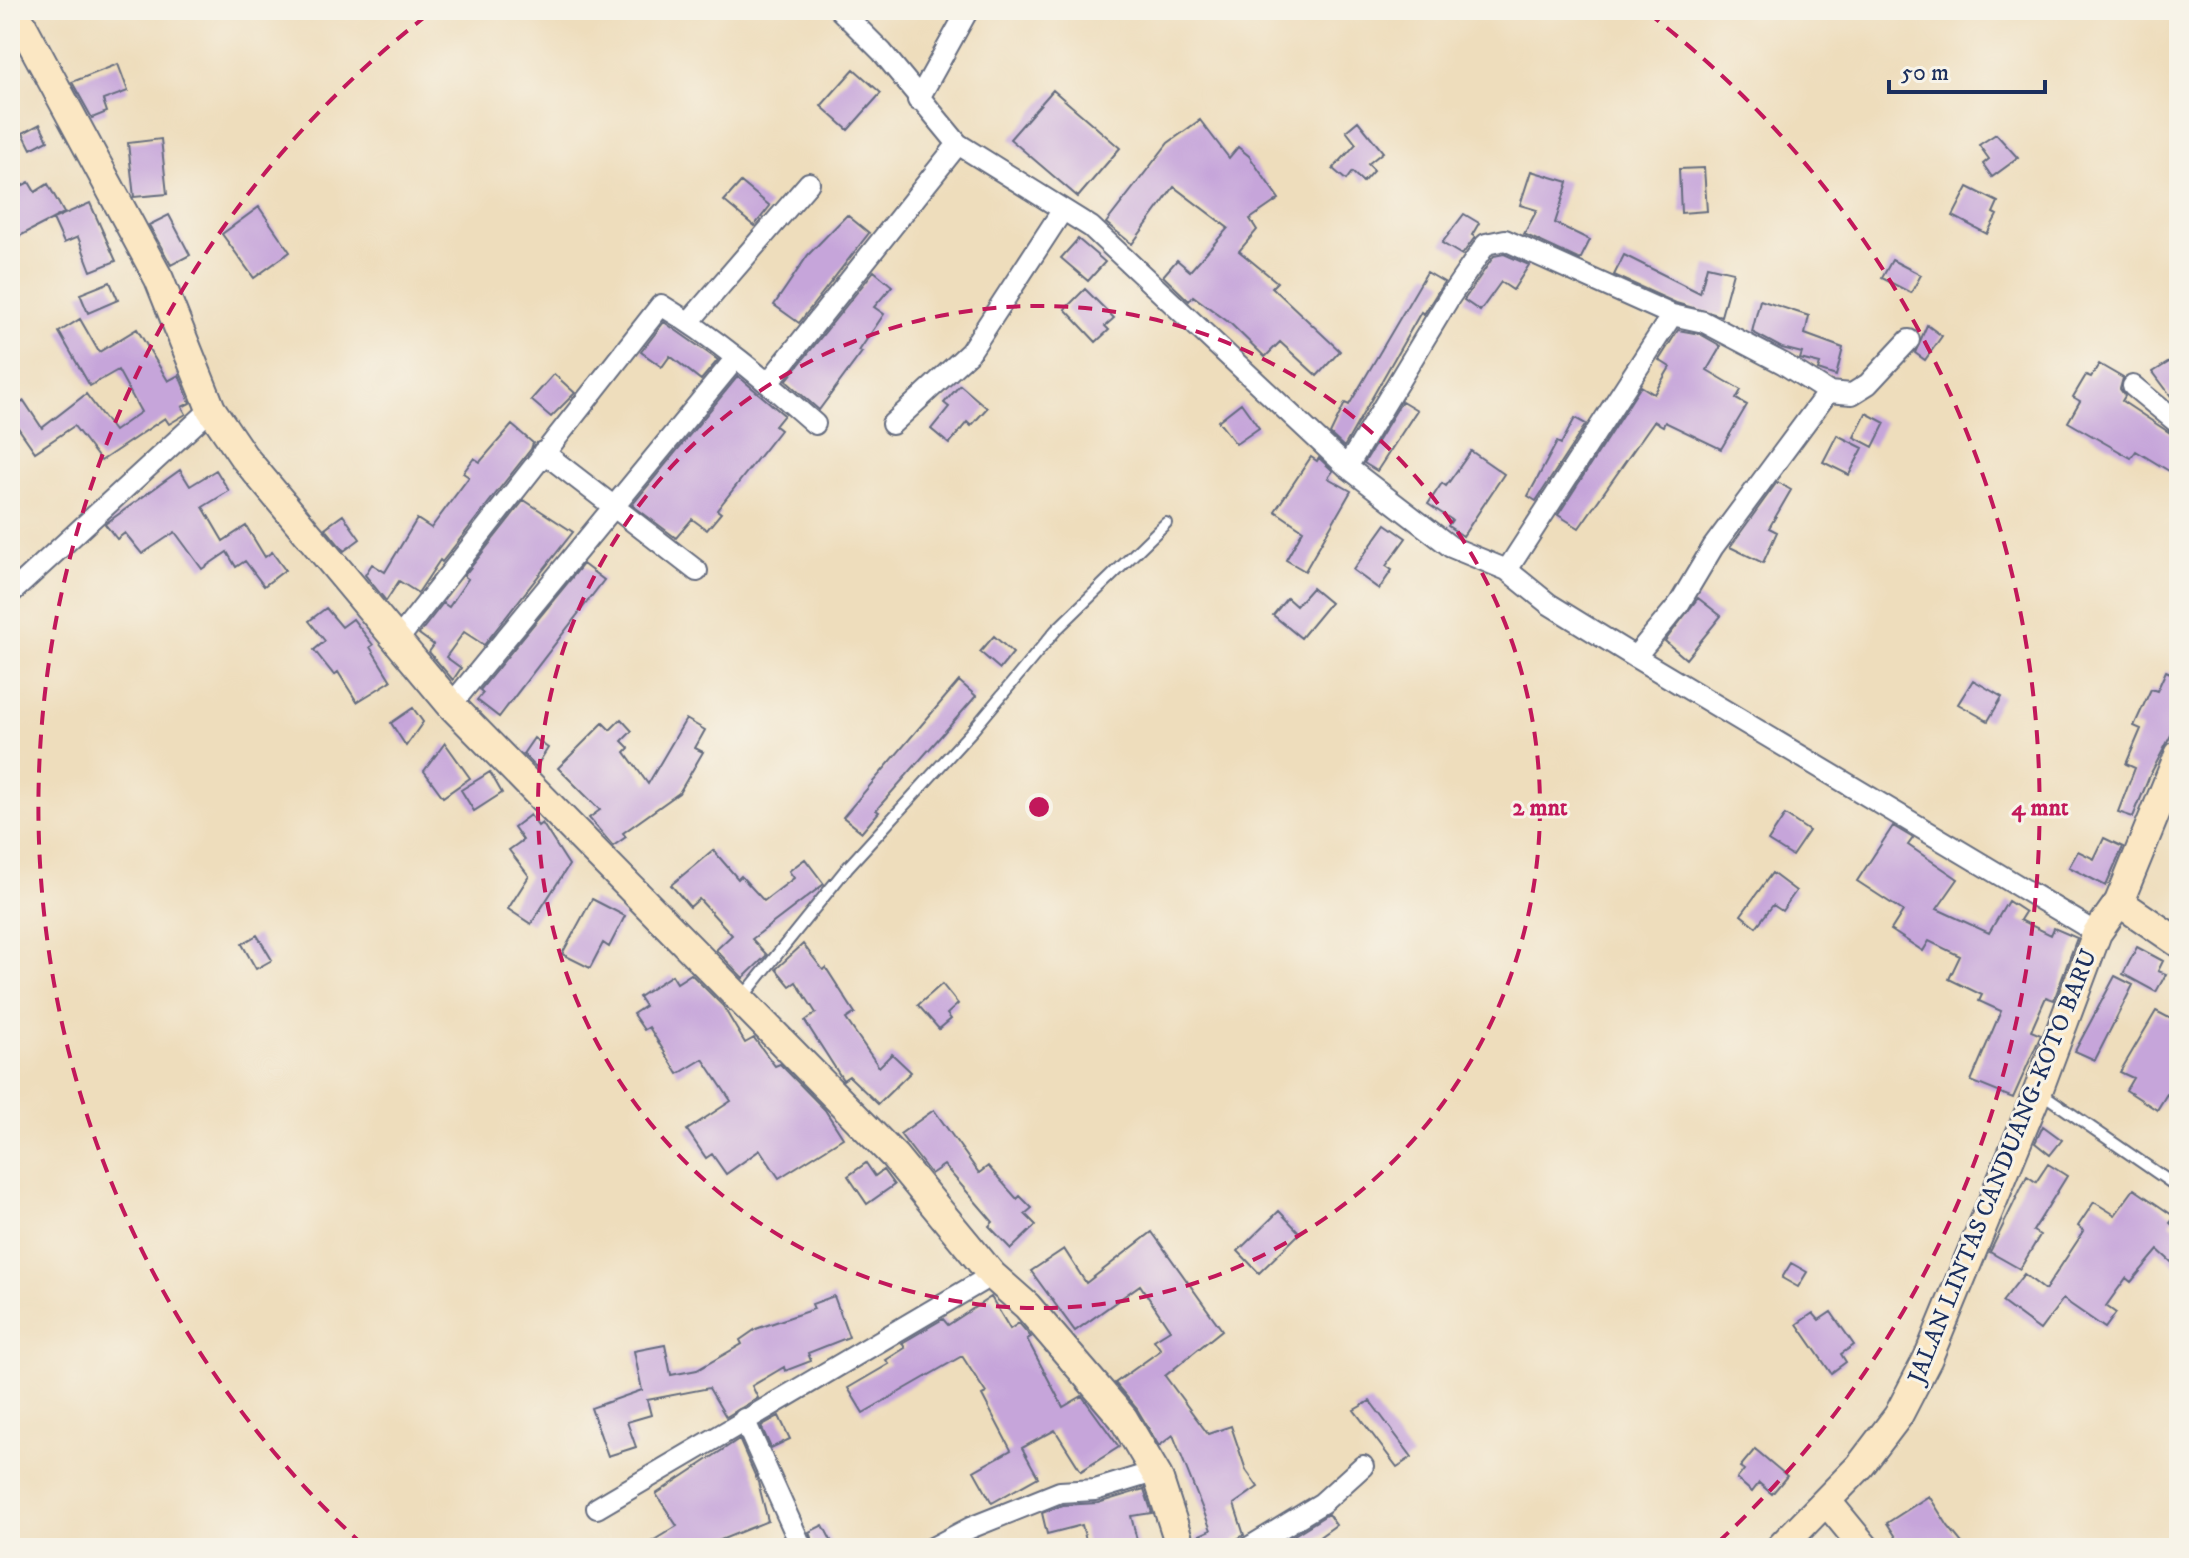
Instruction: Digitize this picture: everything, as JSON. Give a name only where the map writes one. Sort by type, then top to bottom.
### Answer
[{"type":"street","points":[[14,10],[159,279],[211,409],[277,500],[451,705],[894,1156],[992,1275],[1027,1306],[1123,1418],[1154,1472],[1181,1548]]},
{"type":"street","points":[[840,10],[882,52],[918,100],[958,144],[1091,227],[1347,467],[1451,547],[1507,570],[1549,604],[1635,657],[2097,933]]},
{"type":"street","points":[[918,100],[968,10]]},
{"type":"street","points":[[768,383],[958,144]]},
{"type":"street","points":[[689,322],[809,183]]},
{"type":"street","points":[[892,424],[970,352],[1062,211]]},
{"type":"street","points":[[1347,467],[1449,298],[1486,244],[1505,240],[1672,315],[1704,322],[1784,364],[1828,392],[1852,394],[1868,384],[1909,340]]},
{"type":"street","points":[[396,642],[661,305],[736,358],[815,424]]},
{"type":"street","points":[[1507,570],[1672,315]]},
{"type":"street","points":[[451,705],[736,358]]},
{"type":"street","points":[[2133,386],[2179,424]]},
{"type":"street","points":[[1635,657],[1679,604],[1713,547],[1828,392]]},
{"type":"street","points":[[10,594],[211,409]]},
{"type":"street","points":[[543,452],[697,571]]},
{"type":"street","name":"JALAN LINTAS CANDUANG-KOTO BARU","points":[[1780,1548],[1828,1503],[1898,1416],[1910,1393],[2038,1091],[2097,933],[2119,902],[2179,755]]},
{"type":"street","points":[[2119,902],[2179,943]]},
{"type":"street","points":[[597,1508],[992,1275]]},
{"type":"street","points":[[744,1419],[802,1548]]},
{"type":"street","points":[[1261,1545],[1322,1503],[1363,1466]]},
{"type":"street","points":[[932,1548],[970,1528],[1060,1492],[1095,1490],[1154,1472]]},
{"type":"street","points":[[1828,1503],[1865,1548]]},
{"type":"lane","points":[[741,999],[847,868],[972,731],[1056,630],[1166,523]]},
{"type":"lane","points":[[2038,1091],[2179,1188]]},
{"type":"building","points":[[118,64],[128,91],[103,100],[107,112],[92,118],[72,82]]},
{"type":"building","points":[[854,69],[881,93],[848,130],[821,106]]},
{"type":"building","points":[[1053,90],[1120,148],[1078,197],[1010,139]]},
{"type":"building","points":[[1200,120],[1229,158],[1238,147],[1249,156],[1279,199],[1250,219],[1257,230],[1239,251],[1277,282],[1272,287],[1340,351],[1317,376],[1280,342],[1265,357],[1231,324],[1193,296],[1189,301],[1163,276],[1177,260],[1190,271],[1228,228],[1174,187],[1132,244],[1106,223],[1168,143]]},
{"type":"building","points":[[1358,121],[1383,152],[1368,164],[1374,170],[1363,182],[1352,172],[1346,180],[1333,169],[1356,144],[1346,131]]},
{"type":"building","points":[[40,124],[48,140],[31,149],[23,133]]},
{"type":"building","points":[[1996,134],[2018,158],[1992,177],[1983,164],[1989,159],[1979,145]]},
{"type":"building","points":[[161,139],[167,194],[134,197],[128,143]]},
{"type":"building","points":[[1704,168],[1707,211],[1681,213],[1679,169]]},
{"type":"building","points":[[1531,171],[1568,182],[1555,223],[1590,240],[1580,260],[1524,234],[1537,210],[1520,205]]},
{"type":"building","points":[[29,182],[35,192],[48,184],[64,213],[10,241],[10,192]]},
{"type":"building","points":[[741,182],[770,206],[754,226],[724,201]]},
{"type":"building","points":[[1968,187],[1998,202],[1993,213],[1997,215],[1987,234],[1953,216]]},
{"type":"building","points":[[90,203],[116,261],[91,271],[78,237],[64,243],[53,219]]},
{"type":"building","points":[[259,207],[290,252],[254,278],[222,234]]},
{"type":"building","points":[[1464,214],[1479,223],[1472,235],[1475,237],[1462,255],[1442,243]]},
{"type":"building","points":[[169,215],[190,255],[171,265],[149,225]]},
{"type":"building","points":[[847,215],[869,233],[799,323],[774,305],[808,255]]},
{"type":"building","points":[[1078,239],[1105,262],[1088,281],[1061,258]]},
{"type":"building","points":[[1504,254],[1529,265],[1513,290],[1501,282],[1480,311],[1464,300],[1494,256]]},
{"type":"building","points":[[1624,255],[1700,293],[1707,266],[1733,272],[1721,316],[1676,303],[1614,275]]},
{"type":"building","points":[[1892,260],[1921,275],[1911,293],[1882,278]]},
{"type":"building","points":[[874,271],[892,286],[874,307],[884,314],[859,351],[862,352],[819,410],[786,381]]},
{"type":"building","points":[[1427,272],[1444,282],[1424,314],[1421,312],[1344,447],[1330,434],[1345,403],[1349,405]]},
{"type":"building","points":[[110,282],[118,300],[88,313],[80,294]]},
{"type":"building","points":[[1085,289],[1114,318],[1105,326],[1109,330],[1096,342],[1065,309]]},
{"type":"building","points":[[1760,300],[1809,316],[1805,334],[1843,348],[1836,376],[1818,370],[1820,364],[1800,359],[1802,353],[1782,348],[1752,332]]},
{"type":"building","points":[[80,319],[99,352],[137,329],[168,381],[179,375],[190,403],[182,407],[186,414],[169,424],[165,418],[101,461],[74,426],[35,452],[10,416],[10,411],[24,401],[42,428],[86,394],[114,431],[141,412],[118,370],[90,386],[59,332]]},
{"type":"building","points":[[664,322],[718,360],[701,380],[670,356],[662,367],[641,352]]},
{"type":"building","points":[[1927,325],[1942,336],[1925,360],[1915,353]]},
{"type":"building","points":[[1678,330],[1700,334],[1721,346],[1707,370],[1741,390],[1736,399],[1747,405],[1721,449],[1665,422],[1663,426],[1654,421],[1579,528],[1558,515],[1641,386],[1654,394],[1670,367],[1659,360]]},
{"type":"building","points":[[2179,356],[2179,407],[2153,372]]},
{"type":"building","points":[[2099,364],[2123,378],[2120,389],[2125,396],[2122,401],[2179,439],[2179,477],[2136,451],[2131,458],[2068,422],[2080,401],[2073,397],[2086,375],[2091,377]]},
{"type":"building","points":[[554,374],[575,393],[551,417],[531,400]]},
{"type":"building","points":[[738,376],[784,415],[775,426],[780,430],[717,510],[721,513],[707,530],[692,519],[676,538],[632,505]]},
{"type":"building","points":[[960,385],[987,408],[971,426],[967,422],[949,444],[931,429],[949,407],[944,403]]},
{"type":"building","points":[[1402,401],[1417,410],[1377,471],[1364,463]]},
{"type":"building","points":[[1241,403],[1259,428],[1236,444],[1218,421]]},
{"type":"building","points":[[1866,413],[1885,423],[1873,447],[1854,437]]},
{"type":"building","points":[[1575,418],[1586,424],[1536,501],[1528,496],[1557,442],[1561,444]]},
{"type":"building","points":[[512,425],[533,443],[531,449],[442,562],[440,560],[418,593],[399,581],[386,601],[365,575],[372,564],[385,572],[417,519],[431,528],[469,477],[463,473],[474,458],[480,462]]},
{"type":"building","points":[[1837,435],[1863,448],[1849,475],[1823,462]]},
{"type":"building","points":[[1471,451],[1504,474],[1463,536],[1448,526],[1452,520],[1428,504],[1442,483],[1446,486]]},
{"type":"building","points":[[1311,457],[1317,461],[1319,458],[1333,471],[1328,478],[1351,491],[1305,571],[1286,560],[1303,530],[1275,511]]},
{"type":"building","points":[[180,470],[190,486],[216,470],[229,491],[203,507],[223,541],[246,526],[265,557],[272,552],[285,570],[264,586],[245,561],[236,567],[227,552],[202,569],[175,532],[142,554],[125,533],[117,539],[105,524]]},
{"type":"building","points":[[1777,482],[1791,490],[1769,528],[1777,532],[1763,563],[1730,547]]},
{"type":"building","points":[[524,500],[573,532],[484,645],[464,632],[446,657],[461,668],[453,680],[429,652],[434,645],[419,634],[443,603],[449,607],[468,579],[464,576]]},
{"type":"building","points":[[343,515],[360,539],[344,551],[325,528]]},
{"type":"building","points":[[1386,524],[1406,538],[1386,566],[1392,570],[1379,589],[1353,570]]},
{"type":"building","points":[[583,564],[604,580],[499,717],[477,700],[483,693],[480,690]]},
{"type":"building","points":[[1312,588],[1330,603],[1301,638],[1273,615],[1287,598],[1296,606]]},
{"type":"building","points":[[1698,598],[1721,616],[1686,659],[1665,641]]},
{"type":"building","points":[[326,608],[342,627],[353,619],[373,645],[370,647],[391,681],[357,702],[338,672],[334,675],[314,650],[325,641],[309,621]]},
{"type":"building","points":[[994,636],[1013,653],[1000,669],[980,652]]},
{"type":"building","points":[[2166,671],[2179,677],[2179,720],[2150,775],[2133,817],[2118,812],[2135,768],[2126,764],[2141,729],[2134,726],[2151,689],[2157,691]]},
{"type":"building","points":[[1973,680],[2002,697],[1988,721],[1958,704]]},
{"type":"building","points":[[959,681],[976,696],[876,810],[879,812],[862,832],[843,817]]},
{"type":"building","points":[[413,708],[423,722],[406,746],[391,723]]},
{"type":"building","points":[[621,719],[632,731],[622,741],[629,748],[625,752],[648,784],[686,719],[705,730],[695,748],[703,752],[679,793],[623,833],[626,837],[613,846],[589,818],[600,810],[558,768],[603,723],[610,730]]},
{"type":"building","points":[[534,738],[548,748],[536,767],[523,754]]},
{"type":"building","points":[[445,743],[470,778],[443,797],[424,771]]},
{"type":"building","points":[[490,772],[502,793],[474,811],[461,790]]},
{"type":"building","points":[[530,815],[538,826],[542,823],[569,865],[531,924],[508,909],[529,876],[509,850],[523,840],[514,827]]},
{"type":"building","points":[[1785,815],[1809,831],[1792,856],[1768,841]]},
{"type":"building","points":[[1893,826],[1913,838],[1908,845],[1958,879],[1937,909],[1989,933],[2008,901],[2025,912],[2020,920],[2051,935],[2054,928],[2077,938],[2054,1000],[2046,997],[2031,1031],[2041,1035],[2013,1098],[1971,1081],[2001,1011],[1979,1001],[1982,995],[1949,979],[1960,956],[1929,941],[1923,951],[1891,930],[1903,911],[1857,881]]},
{"type":"building","points":[[2104,838],[2123,847],[2106,886],[2069,867],[2078,851],[2094,859]]},
{"type":"building","points":[[713,850],[738,879],[741,876],[764,901],[794,878],[789,871],[805,859],[824,884],[752,939],[767,955],[743,978],[716,950],[732,935],[699,899],[690,907],[671,885]]},
{"type":"building","points":[[1772,873],[1796,891],[1782,911],[1773,905],[1756,927],[1741,915]]},
{"type":"building","points":[[592,899],[625,916],[609,947],[603,943],[590,968],[562,954]]},
{"type":"building","points":[[257,935],[272,960],[256,969],[242,944]]},
{"type":"building","points":[[803,944],[823,970],[826,968],[855,1013],[846,1019],[879,1067],[892,1054],[911,1072],[878,1104],[849,1076],[843,1080],[805,1021],[816,1013],[796,982],[790,986],[776,969]]},
{"type":"building","points":[[2137,947],[2163,961],[2158,971],[2166,974],[2156,992],[2123,974]]},
{"type":"building","points":[[691,974],[723,1006],[745,1043],[754,1038],[775,1066],[780,1064],[825,1110],[843,1138],[779,1178],[760,1150],[726,1174],[712,1154],[706,1158],[687,1130],[731,1101],[703,1059],[678,1074],[649,1027],[644,1030],[633,1014],[645,1006],[639,997],[672,975],[677,983]]},
{"type":"building","points":[[2115,976],[2133,985],[2095,1060],[2075,1051]]},
{"type":"building","points":[[942,984],[958,1004],[947,1014],[951,1019],[939,1029],[918,1005]]},
{"type":"building","points":[[2156,1011],[2179,1023],[2179,1102],[2167,1094],[2157,1110],[2126,1090],[2133,1078],[2120,1072]]},
{"type":"building","points":[[934,1110],[979,1173],[988,1166],[1017,1199],[1020,1196],[1032,1208],[1025,1214],[1036,1225],[1011,1249],[989,1226],[993,1222],[944,1165],[931,1174],[900,1134]]},
{"type":"building","points":[[2043,1126],[2062,1140],[2050,1155],[2035,1143]]},
{"type":"building","points":[[866,1163],[875,1176],[883,1170],[894,1185],[867,1204],[848,1176]]},
{"type":"building","points":[[2048,1164],[2067,1176],[2033,1231],[2040,1235],[2020,1269],[1990,1252],[2027,1176],[2036,1182]]},
{"type":"building","points":[[2134,1189],[2175,1217],[2170,1223],[2179,1231],[2179,1269],[2158,1250],[2131,1282],[2126,1278],[2106,1306],[2116,1313],[2105,1328],[2063,1299],[2040,1330],[2002,1302],[2024,1274],[2045,1290],[2084,1231],[2078,1226],[2094,1202],[2115,1215]]},
{"type":"building","points":[[1279,1211],[1300,1233],[1259,1273],[1238,1251]]},
{"type":"building","points":[[1152,1232],[1222,1330],[1165,1376],[1208,1434],[1231,1426],[1246,1470],[1258,1487],[1234,1504],[1244,1535],[1235,1540],[1235,1548],[1198,1548],[1195,1537],[1211,1530],[1173,1435],[1159,1446],[1137,1409],[1115,1383],[1161,1350],[1154,1340],[1170,1330],[1140,1285],[1075,1331],[1031,1271],[1064,1249],[1086,1283]]},
{"type":"building","points":[[1791,1263],[1807,1272],[1798,1287],[1782,1278]]},
{"type":"building","points":[[834,1296],[849,1337],[808,1353],[811,1361],[785,1371],[784,1367],[752,1386],[758,1398],[726,1417],[709,1388],[647,1400],[651,1415],[627,1422],[636,1447],[608,1456],[591,1408],[642,1390],[634,1351],[665,1345],[671,1375],[697,1370],[742,1344],[740,1340],[756,1329],[814,1309],[812,1304]]},
{"type":"building","points":[[991,1297],[1010,1329],[1019,1323],[1031,1337],[1027,1339],[1063,1407],[1082,1396],[1119,1447],[1081,1471],[1055,1430],[1022,1448],[1038,1477],[992,1503],[974,1471],[1011,1450],[982,1395],[986,1393],[962,1356],[863,1413],[848,1388],[889,1364],[886,1360],[905,1348],[902,1343],[943,1319],[948,1325]]},
{"type":"building","points":[[1831,1312],[1854,1345],[1841,1354],[1846,1362],[1831,1373],[1797,1324],[1813,1313],[1819,1320]]},
{"type":"building","points":[[1370,1401],[1412,1457],[1397,1467],[1354,1410]]},
{"type":"building","points":[[779,1416],[790,1439],[771,1448],[761,1426]]},
{"type":"building","points":[[739,1439],[758,1482],[768,1521],[718,1541],[722,1548],[641,1548],[677,1526],[656,1494]]},
{"type":"building","points":[[1755,1449],[1787,1476],[1772,1494],[1759,1483],[1752,1492],[1737,1479],[1744,1470],[1740,1467]]},
{"type":"building","points":[[1144,1489],[1152,1513],[1131,1516],[1139,1548],[1088,1548],[1082,1525],[1047,1534],[1042,1513],[1063,1505],[1098,1503]]},
{"type":"building","points":[[1929,1496],[1966,1548],[1903,1548],[1887,1523]]},
{"type":"building","points":[[1328,1514],[1336,1525],[1304,1548],[1294,1548],[1288,1539]]},
{"type":"building","points":[[823,1525],[835,1548],[815,1548],[809,1532]]}]
